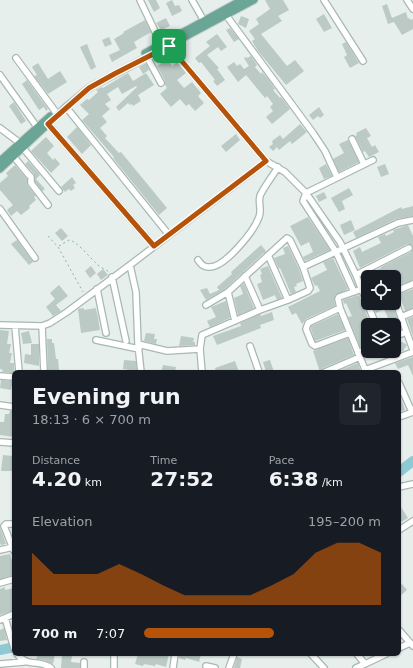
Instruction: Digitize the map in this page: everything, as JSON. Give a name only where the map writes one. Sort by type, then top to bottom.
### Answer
[{"type":"main road","points":[[0,169],[14,157],[21,145],[37,127],[90,83],[242,0]]},
{"type":"main road","points":[[0,161],[48,124],[89,88],[254,0]]},
{"type":"street","points":[[140,0],[161,44]]},
{"type":"street","points":[[192,0],[204,21]]},
{"type":"street","points":[[324,0],[363,61]]},
{"type":"street","points":[[407,0],[413,9]]},
{"type":"street","points":[[226,16],[313,133],[325,151],[337,177]]},
{"type":"street","points":[[169,46],[266,161],[286,172],[306,193],[344,248],[361,287]]},
{"type":"street","points":[[147,57],[160,83]]},
{"type":"street","points":[[16,58],[55,111]]},
{"type":"street","points":[[0,75],[37,127]]},
{"type":"street","points":[[66,107],[169,235]]},
{"type":"street","points":[[48,124],[154,246]]},
{"type":"street","points":[[0,128],[21,145],[59,191]]},
{"type":"street","points":[[352,139],[364,164]]},
{"type":"street","points":[[14,157],[31,177],[31,183],[48,205]]},
{"type":"street","points":[[306,193],[373,160]]},
{"type":"street","points":[[0,325],[42,326],[67,312],[266,161]]},
{"type":"street","points":[[198,260],[202,265],[211,267],[228,259],[235,252],[258,219],[261,212],[259,203],[260,196],[278,167]]},
{"type":"street","points":[[306,193],[304,203],[336,252],[354,292]]},
{"type":"street","points":[[0,209],[35,258]]},
{"type":"street","points":[[303,268],[398,223],[413,220]]},
{"type":"street","points":[[202,370],[200,349],[202,335],[260,310],[304,294],[310,290],[303,268],[290,240],[288,238],[228,292],[206,305]]},
{"type":"street","points":[[356,275],[409,248]]},
{"type":"street","points":[[268,255],[288,300]]},
{"type":"street","points":[[130,265],[136,292],[138,347],[141,370]]},
{"type":"street","points":[[245,276],[260,310]]},
{"type":"street","points":[[112,278],[126,341]]},
{"type":"street","points":[[401,289],[413,284]]},
{"type":"street","points":[[97,289],[106,333]]},
{"type":"street","points":[[361,289],[339,297],[338,299],[340,308],[366,370]]},
{"type":"street","points":[[228,292],[235,321]]},
{"type":"street","points":[[340,308],[308,323],[306,329],[312,344],[315,346],[350,333]]},
{"type":"street","points":[[368,370],[413,351],[412,343],[406,332],[399,310]]},
{"type":"street","points":[[401,317],[413,312]]},
{"type":"street","points":[[15,326],[19,370]]},
{"type":"street","points":[[42,326],[44,370]]},
{"type":"street","points":[[401,334],[406,332]]},
{"type":"street","points":[[96,340],[167,351],[200,349]]},
{"type":"street","points":[[250,346],[259,370]]},
{"type":"street","points":[[329,370],[359,355]]},
{"type":"street","points":[[0,376],[12,377]]},
{"type":"street","points":[[401,387],[412,412],[401,416]]},
{"type":"street","points":[[0,405],[12,407]]},
{"type":"street","points":[[0,442],[12,443]]},
{"type":"street","points":[[401,487],[413,484]]},
{"type":"street","points":[[401,529],[413,522]]},
{"type":"street","points":[[12,524],[6,524],[4,526],[12,543]]},
{"type":"street","points":[[0,550],[12,547]]},
{"type":"street","points":[[0,583],[12,580]]},
{"type":"street","points":[[12,615],[2,619],[12,642]]},
{"type":"street","points":[[401,632],[412,644],[401,647]]},
{"type":"street","points":[[18,656],[24,662]]},
{"type":"street","points":[[114,656],[114,668]]},
{"type":"street","points":[[173,668],[175,656]]},
{"type":"street","points":[[230,668],[233,656]]},
{"type":"street","points":[[313,656],[324,668]]},
{"type":"street","points":[[358,656],[364,664]]},
{"type":"street","points":[[356,668],[382,656]]},
{"type":"street","points":[[0,664],[24,662],[48,666],[51,668]]},
{"type":"street","points":[[206,666],[215,668]]},
{"type":"path","points":[[48,236],[58,247],[86,297]]},
{"type":"path","points":[[58,247],[69,240],[72,240],[96,263],[109,271],[112,278]]},
{"type":"building","points":[[148,0],[156,0],[160,8],[154,12]]},
{"type":"building","points":[[172,0],[175,6],[179,5],[182,11],[172,16],[166,3]]},
{"type":"building","points":[[265,0],[283,0],[289,10],[278,16],[282,21],[261,34],[287,66],[295,60],[304,71],[286,85],[258,51],[252,41],[255,39],[249,31],[259,24],[256,19],[270,9]]},
{"type":"building","points":[[387,4],[392,18],[406,12],[408,19],[413,19],[413,29],[402,35],[394,22],[388,24],[382,6]]},
{"type":"building","points":[[324,14],[332,28],[324,32],[316,19]]},
{"type":"building","points":[[241,16],[249,19],[246,28],[238,24]]},
{"type":"building","points":[[166,18],[170,26],[161,30],[156,23]]},
{"type":"building","points":[[145,20],[151,32],[134,42],[137,48],[112,62],[109,55],[120,50],[114,39],[124,33],[123,32]]},
{"type":"building","points":[[230,28],[239,39],[234,42],[226,30]]},
{"type":"building","points":[[217,34],[227,47],[221,51],[218,47],[207,55],[219,68],[217,69],[225,80],[217,86],[213,81],[215,80],[201,62],[199,63],[195,58],[210,46],[206,42]]},
{"type":"building","points":[[109,37],[112,44],[105,47],[102,40]]},
{"type":"building","points":[[346,42],[359,63],[350,68],[344,57],[347,55],[342,44]]},
{"type":"building","points":[[87,44],[96,67],[91,70],[80,47]]},
{"type":"building","points":[[251,56],[257,65],[255,67],[268,79],[275,89],[273,90],[280,98],[281,97],[290,109],[272,124],[266,117],[273,111],[270,107],[273,104],[267,96],[265,98],[246,75],[238,82],[227,67],[234,62],[237,66],[240,64],[244,69],[249,66],[244,58]]},
{"type":"building","points":[[168,59],[172,66],[177,62],[186,73],[177,80],[184,88],[192,82],[201,93],[198,96],[204,103],[195,111],[189,104],[186,106],[180,99],[171,107],[160,94],[167,88],[157,66]]},
{"type":"building","points":[[38,63],[48,79],[60,71],[67,82],[48,94],[34,76],[37,75],[32,67]]},
{"type":"building","points":[[146,63],[149,70],[143,74],[139,67]]},
{"type":"building","points":[[128,73],[133,81],[146,73],[154,85],[138,95],[141,101],[133,106],[132,104],[130,105],[128,103],[119,111],[116,107],[137,87],[136,86],[122,94],[118,87],[107,94],[111,100],[105,104],[110,109],[102,116],[107,122],[100,128],[107,136],[105,138],[119,153],[121,152],[167,208],[159,215],[113,158],[114,157],[82,120],[89,114],[80,105],[87,99],[89,100],[98,92],[96,90],[102,87],[103,88]]},
{"type":"building","points":[[27,80],[48,109],[46,111],[44,107],[39,110],[22,84]]},
{"type":"building","points":[[14,102],[26,121],[21,124],[9,106]]},
{"type":"building","points":[[319,107],[324,115],[320,118],[318,116],[313,120],[309,115]]},
{"type":"building","points":[[300,124],[307,132],[292,144],[290,141],[279,150],[277,147],[273,151],[269,147],[273,144],[272,141],[280,135],[283,139]]},
{"type":"building","points":[[77,127],[91,145],[82,154],[67,137]]},
{"type":"building","points":[[366,128],[371,136],[367,138],[372,147],[375,145],[379,152],[369,157],[365,151],[363,152],[355,136],[357,135],[356,133]]},
{"type":"building","points":[[236,134],[240,140],[226,152],[221,146]]},
{"type":"building","points":[[46,137],[54,146],[47,153],[53,160],[55,158],[60,164],[51,173],[31,151]]},
{"type":"building","points":[[348,140],[359,162],[339,172],[333,159],[344,153],[339,144]]},
{"type":"building","points":[[28,161],[40,175],[36,179],[45,189],[42,191],[35,182],[34,174],[25,164]]},
{"type":"building","points":[[326,164],[332,176],[324,179],[319,168]]},
{"type":"building","points":[[385,164],[389,174],[381,177],[377,167]]},
{"type":"building","points":[[15,165],[27,179],[27,185],[36,196],[34,197],[36,200],[29,206],[30,208],[21,215],[17,211],[11,216],[7,210],[13,205],[0,190],[0,183],[8,176],[6,173]]},
{"type":"building","points":[[72,177],[76,183],[73,185],[75,188],[71,191],[69,189],[65,192],[61,187]]},
{"type":"building","points":[[349,188],[353,195],[342,201],[345,209],[339,212],[331,198]]},
{"type":"building","points":[[324,192],[327,198],[319,202],[316,196]]},
{"type":"building","points":[[413,206],[413,216],[396,219],[356,238],[353,232],[401,207],[402,209]]},
{"type":"building","points":[[308,217],[330,250],[305,261],[303,257],[313,252],[309,242],[301,246],[290,226]]},
{"type":"building","points":[[351,220],[355,230],[344,235],[340,225]]},
{"type":"building","points":[[408,225],[413,236],[413,247],[411,244],[407,244],[360,268],[353,251],[360,247],[362,252],[381,243],[378,237],[385,234],[386,236],[394,232],[393,230]]},
{"type":"building","points":[[61,228],[68,236],[62,241],[55,233]]},
{"type":"building","points":[[17,240],[33,262],[29,265],[11,244]]},
{"type":"building","points":[[261,245],[266,251],[225,289],[206,300],[200,290],[207,288],[210,294],[219,290],[217,287],[232,274],[231,272]]},
{"type":"building","points":[[288,246],[303,281],[296,284],[297,286],[294,287],[296,292],[291,294],[274,258],[285,254],[283,248]]},
{"type":"building","points":[[413,249],[413,280],[401,284],[401,270],[377,270],[381,267],[411,252]]},
{"type":"building","points":[[333,258],[348,289],[336,295],[334,299],[335,306],[306,319],[302,324],[296,313],[292,315],[288,307],[320,291],[317,285],[315,286],[311,278],[327,270],[323,262]]},
{"type":"building","points":[[91,266],[96,273],[90,278],[85,271]]},
{"type":"building","points":[[268,266],[282,298],[277,300],[275,295],[263,300],[257,284],[262,282],[260,275],[262,274],[260,269]]},
{"type":"building","points":[[103,269],[108,275],[101,280],[97,274]]},
{"type":"building","points":[[244,284],[254,308],[238,315],[234,298],[243,294],[240,286]]},
{"type":"building","points":[[59,285],[68,296],[56,305],[61,311],[53,316],[46,307],[55,299],[50,293]]},
{"type":"building","points":[[413,289],[413,308],[405,311],[401,300],[401,293]]},
{"type":"building","points":[[359,295],[361,300],[361,310],[365,310],[368,318],[361,318],[360,347],[348,317],[352,316],[343,300]]},
{"type":"building","points":[[226,301],[230,318],[210,327],[207,321],[216,317],[211,307]]},
{"type":"building","points":[[84,308],[84,310],[96,308],[100,330],[81,333],[78,309]]},
{"type":"building","points":[[375,310],[382,310],[376,313]]},
{"type":"building","points":[[384,310],[394,310],[397,318],[388,318]]},
{"type":"building","points":[[272,312],[274,320],[260,325],[261,328],[217,345],[213,336],[241,326],[240,323],[260,314],[261,316]]},
{"type":"building","points":[[338,314],[345,330],[315,341],[311,326]]},
{"type":"building","points":[[413,317],[413,336],[407,319]]},
{"type":"building","points":[[0,330],[9,331],[7,344],[11,344],[9,353],[12,353],[10,363],[14,363],[14,370],[12,370],[12,373],[2,372],[3,370],[0,369]]},
{"type":"building","points":[[29,331],[32,343],[23,344],[21,333]]},
{"type":"building","points":[[146,333],[155,334],[154,339],[157,339],[156,344],[144,341]]},
{"type":"building","points":[[181,336],[194,338],[193,342],[195,342],[195,345],[179,346]]},
{"type":"building","points":[[348,338],[354,355],[319,370],[313,351]]},
{"type":"building","points":[[47,339],[52,339],[56,359],[58,359],[59,370],[48,370]]},
{"type":"building","points":[[401,341],[407,345],[401,352]]},
{"type":"building","points":[[31,344],[39,344],[39,366],[24,363],[25,354],[31,355]]},
{"type":"building","points":[[413,357],[413,376],[408,365],[398,369],[395,363]]},
{"type":"building","points":[[124,360],[136,361],[137,370],[123,369]]},
{"type":"building","points":[[270,360],[273,370],[265,370],[263,362]]},
{"type":"building","points":[[235,361],[238,370],[216,370],[215,368]]},
{"type":"building","points":[[358,363],[360,370],[341,370]]},
{"type":"building","points":[[163,365],[176,367],[175,370],[162,370]]},
{"type":"building","points":[[1,380],[12,381],[11,390],[0,388]]},
{"type":"building","points":[[401,399],[405,410],[401,411]]},
{"type":"building","points":[[10,411],[12,411],[12,437],[0,435],[0,422],[4,422],[5,414],[9,414]]},
{"type":"building","points":[[3,455],[12,456],[12,471],[1,471]]},
{"type":"building","points":[[401,507],[408,518],[401,522]]},
{"type":"building","points":[[0,527],[6,544],[1,545],[0,543]]},
{"type":"building","points":[[10,554],[12,561],[12,576],[0,579],[0,556]]},
{"type":"building","points":[[401,585],[407,590],[401,595]]},
{"type":"building","points":[[5,587],[5,590],[12,588],[12,611],[0,615],[0,589]]},
{"type":"building","points":[[4,628],[7,640],[0,641],[0,630]]},
{"type":"building","points":[[37,656],[55,656],[53,664],[44,660],[36,659]]},
{"type":"building","points":[[62,656],[72,656],[71,662],[80,663],[80,668],[61,668]]},
{"type":"building","points":[[137,656],[169,656],[166,667],[156,664],[155,666],[144,664],[143,666],[135,664]]},
{"type":"building","points":[[179,656],[200,656],[199,662],[186,658],[185,660],[179,658]]},
{"type":"building","points":[[237,657],[242,659],[240,668],[234,668]]},
{"type":"waterway","points":[[401,470],[413,461]]},
{"type":"waterway","points":[[0,650],[12,647]]},
{"type":"route","points":[[169,46],[266,161],[154,246],[48,124],[89,88],[169,46]]}]
